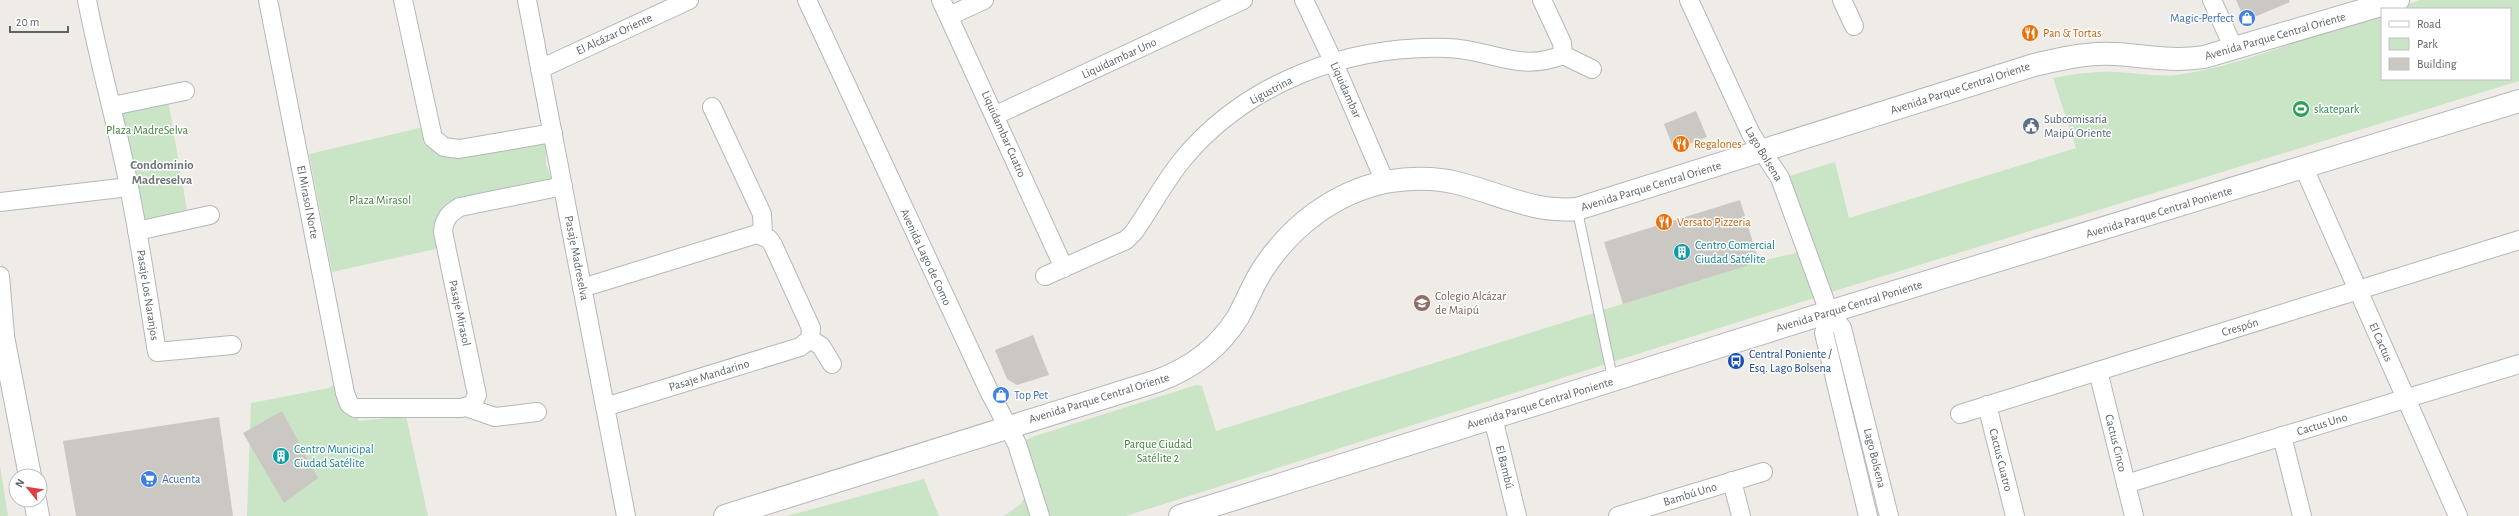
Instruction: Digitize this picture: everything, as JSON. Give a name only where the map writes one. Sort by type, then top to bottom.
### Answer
[{"type":"street","name":"Pasaje Los Naranjos","points":[[87,0],[100,65],[112,106],[129,187],[157,352],[232,345]]},
{"type":"street","name":"El Mirasol Norte","points":[[268,0],[348,404],[361,410],[470,408]]},
{"type":"street","points":[[403,0],[433,138],[439,145],[459,149],[552,133]]},
{"type":"street","name":"Pasaje Madreselva","points":[[527,0],[626,516]]},
{"type":"street","name":"El Alcázar Oriente","points":[[540,68],[688,0]]},
{"type":"street","name":"Avenida Lago de Como","points":[[807,0],[1007,427],[1017,444],[1040,516]]},
{"type":"street","name":"Liquidambar Cuatro","points":[[941,0],[996,115],[1064,268]]},
{"type":"street","points":[[949,16],[984,0]]},
{"type":"street","name":"Liquidambar Uno","points":[[996,115],[1243,0]]},
{"type":"street","name":"Liquidambar","points":[[1304,0],[1333,61],[1385,182]]},
{"type":"street","points":[[1542,0],[1562,43],[1563,56],[1592,69]]},
{"type":"street","name":"Lago Bolsena","points":[[1689,0],[1751,134],[1780,178],[1829,312],[1839,322],[1844,334],[1889,516]]},
{"type":"street","points":[[1842,0],[1854,26]]},
{"type":"street","points":[[2212,0],[2234,49]]},
{"type":"street","name":"Avenida Parque Central Oriente","points":[[725,516],[1156,381],[1184,370],[1208,352],[1229,330],[1263,269],[1291,234],[1305,221],[1336,200],[1385,182],[1435,179],[1457,183],[1532,206],[1559,210],[1577,209],[2026,67],[2056,60],[2108,54],[2178,60],[2204,57],[2398,0]]},
{"type":"street","name":"Ligustrina","points":[[1045,276],[1126,240],[1134,232],[1182,160],[1228,115],[1272,87],[1333,61],[1386,51],[1423,48],[1470,50],[1513,61],[1530,63],[1563,56]]},
{"type":"street","points":[[112,106],[185,91]]},
{"type":"street","name":"Avenida Parque Central Poniente","points":[[1180,516],[1829,312],[2519,101]]},
{"type":"street","points":[[712,107],[762,214],[763,236]]},
{"type":"street","name":"El Cactus","points":[[2304,168],[2458,516]]},
{"type":"street","name":"Pasaje Mirasol","points":[[470,408],[477,395],[443,232],[445,220],[452,211],[460,207],[563,186]]},
{"type":"street","points":[[0,202],[129,187]]},
{"type":"street","points":[[137,231],[210,215]]},
{"type":"street","points":[[582,288],[750,235],[763,236],[773,245],[811,328],[810,339],[821,346],[832,364]]},
{"type":"street","name":"Crespón","points":[[1960,414],[2519,240]]},
{"type":"street","points":[[0,276],[6,346]]},
{"type":"street","name":"Lago Bolsena","points":[[1829,312],[1824,333],[1868,516]]},
{"type":"street","points":[[0,321],[29,468]]},
{"type":"street","name":"Pasaje Mandarino","points":[[605,407],[800,347],[810,339]]},
{"type":"street","name":"Cactus Uno","points":[[2126,484],[2519,364]]},
{"type":"street","name":"Cactus Cinco","points":[[2098,371],[2134,516]]},
{"type":"street","name":"Cactus Cuatro","points":[[1987,405],[2015,516]]},
{"type":"street","points":[[470,408],[495,417],[537,412]]},
{"type":"street","name":"El Bambú","points":[[1493,418],[1517,516]]},
{"type":"street","points":[[2282,436],[2302,516]]},
{"type":"street","name":"Bambú Uno","points":[[1618,516],[1763,472]]},
{"type":"street","points":[[1732,481],[1741,516]]},
{"type":"lane","points":[[1577,209],[1613,380]]},
{"type":"green space","points":[[2421,0],[2519,0],[2519,81],[1828,293],[1786,177],[1835,162],[1849,218],[2076,148],[2053,78],[2100,72],[2174,75],[2209,69],[2259,55],[2381,12],[2381,80],[2511,80],[2511,8],[2395,8]]},
{"type":"green space","name":"Plaza MadreSelva","points":[[168,100],[188,216],[139,227],[118,108]]},
{"type":"green space","name":"Plaza Mirasol","points":[[424,127],[433,144],[546,141],[546,165],[551,177],[547,183],[461,198],[440,248],[332,272],[309,154]]},
{"type":"green space","name":"Parque Ciudad Satélite 2","points":[[1800,252],[1814,298],[1126,516],[1043,516],[1017,444],[1035,436],[1196,385],[1202,386],[1216,431],[1760,261]]},
{"type":"green space","points":[[338,381],[359,421],[406,416],[428,516],[247,516],[251,403],[329,388]]},
{"type":"green space","points":[[0,466],[8,516],[0,516]]},
{"type":"green space","points":[[924,479],[939,516],[787,516]]},
{"type":"green space","points":[[1025,497],[1031,516],[1004,516],[1021,504]]},
{"type":"building","points":[[2236,0],[2289,0],[2290,2],[2245,21]]},
{"type":"building","points":[[1696,111],[1707,137],[1674,150],[1664,124]]},
{"type":"building","name":"Centro Comercial Ciudad Satélite","points":[[1740,200],[1759,262],[1623,304],[1604,242]]},
{"type":"building","points":[[1033,335],[1049,375],[1017,385],[1007,379],[995,350]]},
{"type":"building","name":"Centro Municipal Ciudad Satélite","points":[[282,411],[318,478],[284,503],[243,433]]},
{"type":"building","name":"Acuenta","points":[[219,417],[233,516],[76,516],[63,441]]},
{"type":"place","name":"Magic-Perfect","points":[[2247,18]]},
{"type":"place","name":"Pan & Tortas","points":[[2030,33]]},
{"type":"place","name":"skatepark","points":[[2301,109]]},
{"type":"place","name":"Subcomisaría Maipú Oriente","points":[[2031,126]]},
{"type":"place","name":"Regalones","points":[[1681,144]]},
{"type":"place","name":"Versato Pizzeria","points":[[1664,222]]},
{"type":"place","name":"Centro Comercial Ciudad Satélite","points":[[1682,252]]},
{"type":"place","name":"Colegio Alcázar de Maipú","points":[[1422,303]]},
{"type":"place","name":"Central Poniente / Esq. Lago Bolsena","points":[[1736,361]]},
{"type":"place","name":"Top Pet","points":[[1001,395]]},
{"type":"place","name":"Centro Municipal Ciudad Satélite","points":[[281,456]]},
{"type":"place","name":"Acuenta","points":[[149,479]]},
{"type":"district","name":"Condominio Madreselva","points":[[162,172]]}]
